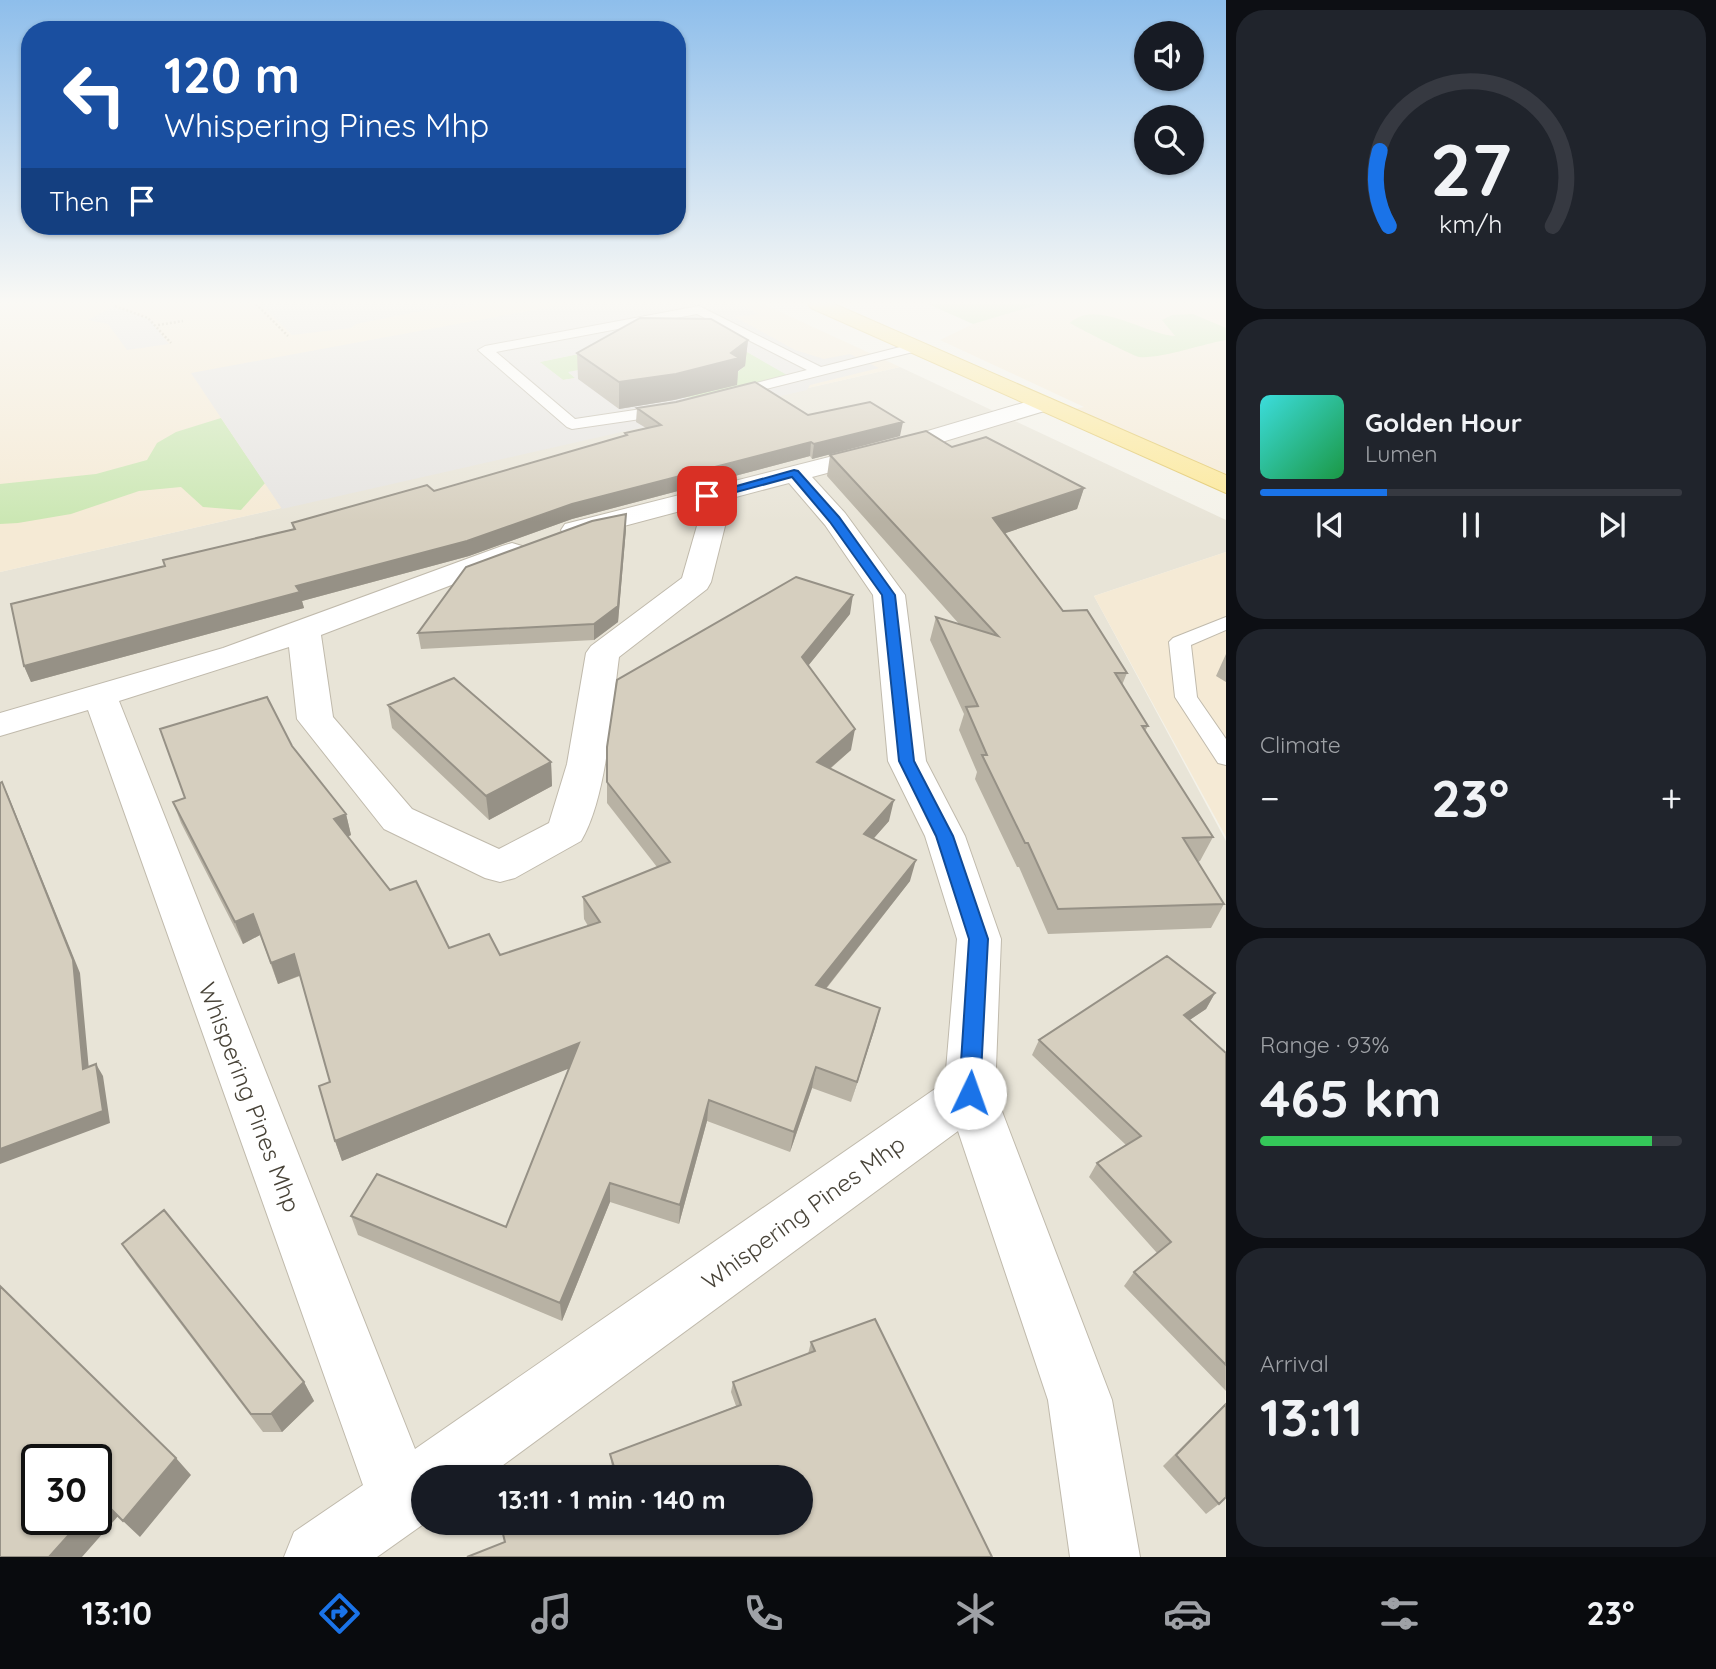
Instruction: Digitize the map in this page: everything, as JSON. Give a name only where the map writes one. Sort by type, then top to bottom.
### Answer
[{"type":"main road","points":[[982,377],[1226,485]]},
{"type":"street","points":[[0,725],[234,655],[580,528],[914,443],[1043,404]]},
{"type":"street","points":[[794,473],[835,519],[888,595],[907,761],[945,836],[979,939],[970,1093],[1080,1400],[1104,1557]]},
{"type":"street","points":[[304,630],[315,719],[398,819],[500,867],[567,831],[586,764],[603,653],[696,582],[720,493]]},
{"type":"street","name":"Whispering Pines Mhp","points":[[100,696],[411,1466]]},
{"type":"street","name":"Whispering Pines Mhp","points":[[448,1465],[970,1093]]},
{"type":"street","name":"Whispering Pines Mhp","points":[[319,1557],[411,1492]]},
{"type":"lane","points":[[516,377],[572,424],[688,405]]},
{"type":"lane","points":[[713,398],[797,377]]},
{"type":"lane","points":[[1226,623],[1180,642],[1186,697],[1226,757]]},
{"type":"shaded area","points":[[0,377],[858,377],[0,572]]},
{"type":"shaded area","points":[[193,377],[559,377],[563,380],[573,377],[732,377],[714,391],[642,390],[682,398],[705,396],[781,377],[844,377],[810,385],[807,390],[282,509]]},
{"type":"shaded area","points":[[858,377],[921,377],[1226,520],[1226,552],[1094,596],[1226,841],[1226,1557],[0,1557],[0,572]]},
{"type":"shaded area","points":[[1019,377],[1226,377],[1226,486],[1060,412],[1084,407]]},
{"type":"shaded area","points":[[1226,552],[1226,837],[1094,596]]},
{"type":"green space","points":[[559,377],[576,378],[563,380]]},
{"type":"green space","points":[[633,377],[781,377],[705,396],[682,398]]},
{"type":"green space","points":[[221,418],[265,483],[241,510],[203,507],[181,487],[139,491],[71,514],[0,524],[0,484],[96,474],[147,460],[157,443],[176,432]]},
{"type":"building","points":[[611,377],[657,377],[619,382]]},
{"type":"building","points":[[755,382],[808,415],[870,402],[903,422],[814,444],[811,442],[572,504],[467,541],[296,586],[300,592],[24,666],[11,604],[165,566],[163,560],[295,529],[292,523],[427,485],[434,491],[627,435],[625,433],[661,425],[637,408],[676,402]]},
{"type":"building","points":[[926,431],[952,447],[986,437],[1084,488],[993,518],[1063,611],[1087,610],[1127,673],[1115,673],[1148,726],[1142,726],[1213,837],[1183,838],[1224,904],[1058,909],[1028,843],[1025,843],[982,755],[987,755],[966,707],[978,706],[936,617],[998,636],[830,455]]},
{"type":"building","points":[[626,514],[618,606],[594,624],[418,633],[466,567],[592,521]]},
{"type":"building","points":[[796,577],[853,595],[802,657],[855,729],[817,762],[894,800],[864,834],[916,860],[816,985],[880,1008],[857,1082],[816,1067],[794,1132],[709,1100],[680,1205],[610,1183],[560,1303],[351,1216],[377,1174],[506,1227],[579,1043],[335,1141],[319,1086],[330,1082],[294,954],[271,963],[253,914],[235,922],[173,802],[185,798],[160,729],[267,697],[292,746],[346,814],[334,819],[390,890],[416,881],[449,948],[489,934],[500,955],[600,922],[583,897],[670,862],[607,782],[607,747],[617,680]]},
{"type":"building","points":[[454,678],[551,762],[486,796],[388,705]]},
{"type":"building","points":[[2,782],[73,960],[83,1069],[96,1064],[103,1111],[0,1149],[0,783]]},
{"type":"building","points":[[1167,956],[1215,993],[1184,1015],[1226,1053],[1226,1365],[1134,1272],[1171,1242],[1097,1163],[1141,1136],[1039,1040]]},
{"type":"building","points":[[164,1210],[304,1382],[271,1414],[251,1414],[122,1244]]},
{"type":"building","points":[[0,1286],[176,1458],[123,1521],[112,1510],[112,1444],[21,1444],[21,1535],[69,1535],[49,1557],[0,1557]]},
{"type":"building","points":[[875,1319],[992,1557],[467,1557],[505,1542],[503,1535],[813,1535],[813,1465],[613,1465],[610,1454],[741,1405],[733,1382],[815,1351],[811,1342]]},
{"type":"building","points":[[1226,1404],[1226,1497],[1219,1504],[1176,1455]]},
{"type":"route","points":[[707,496],[794,473],[835,519],[888,595],[907,761],[945,836],[979,939],[970,1093]]}]
